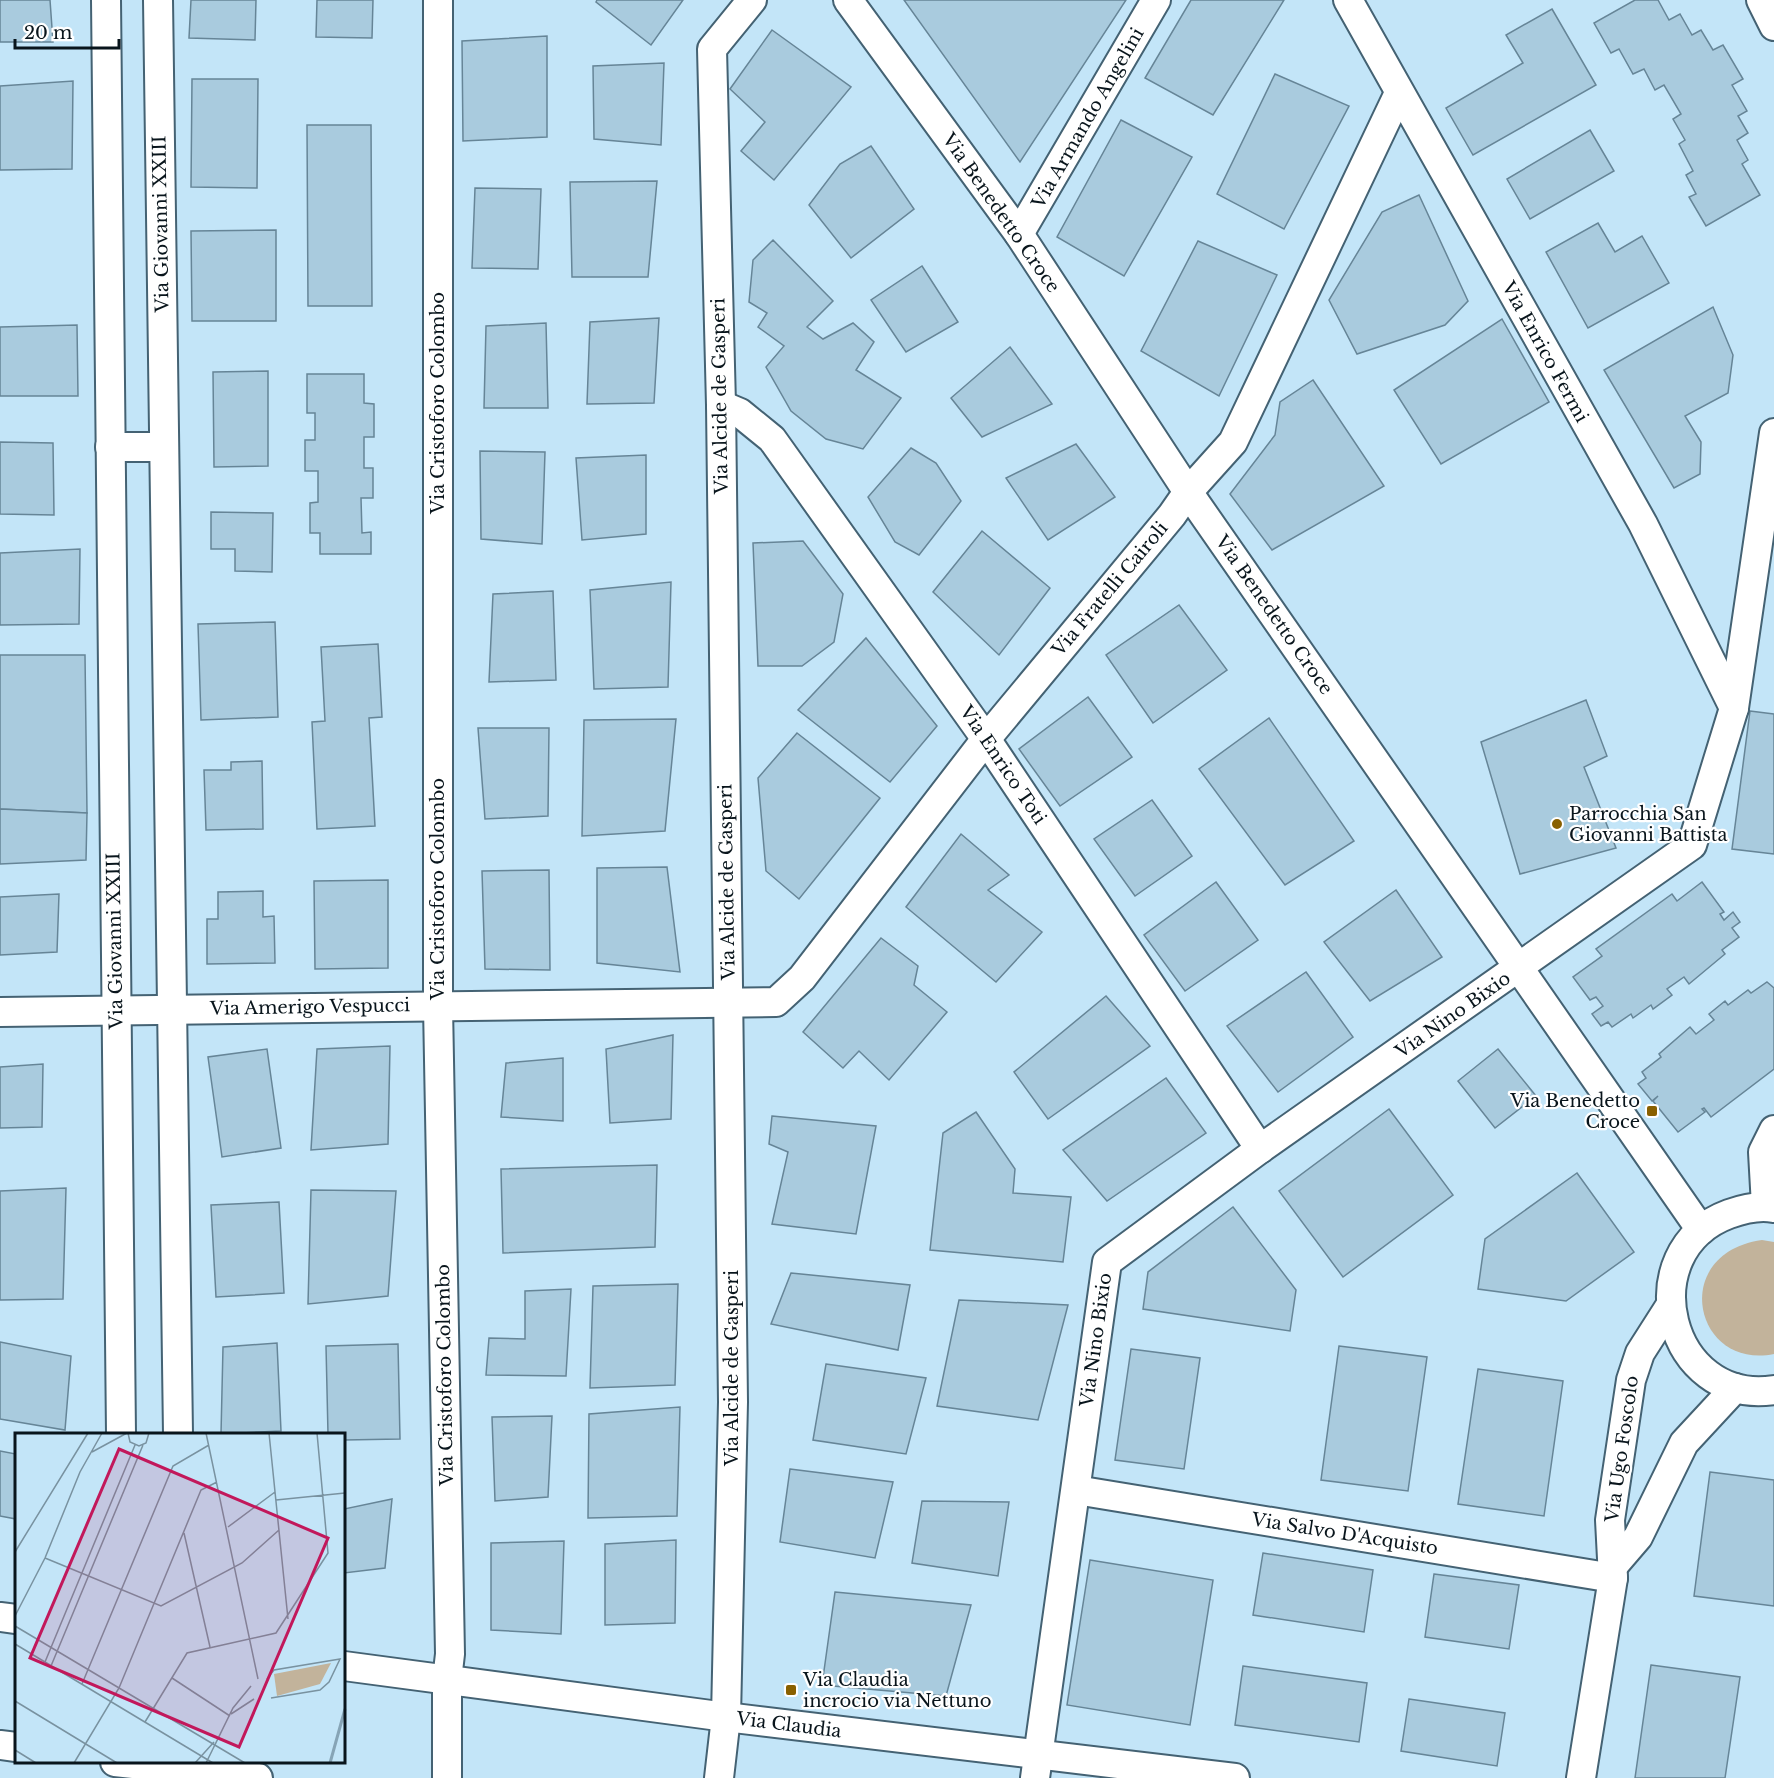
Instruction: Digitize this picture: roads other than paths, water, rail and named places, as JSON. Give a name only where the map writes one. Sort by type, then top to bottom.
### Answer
[{"type":"street","name":"Via Giovanni XXIII","points":[[105,0],[120,1433]]},
{"type":"street","name":"Via Giovanni XXIII","points":[[158,0],[177,1433]]},
{"type":"street","name":"Via Cristoforo Colombo","points":[[438,0],[438,1006],[450,1654],[447,1680],[447,1778]]},
{"type":"street","name":"Via Alcide de Gasperi","points":[[719,1778],[726,1717],[734,1402],[721,405],[712,49],[752,0]]},
{"type":"street","name":"Via Benedetto Croce","points":[[848,0],[1019,234],[1188,492],[1701,1230]]},
{"type":"street","name":"Via Armando Angelini","points":[[1019,234],[1156,0]]},
{"type":"street","name":"Via Enrico Fermi","points":[[1347,0],[1642,524],[1734,708]]},
{"type":"street","points":[[1761,0],[1774,26]]},
{"type":"street","name":"Via Fratelli Cairoli","points":[[729,1004],[776,1002],[802,978],[986,739],[1172,515],[1188,492],[1233,442],[1399,93]]},
{"type":"street","name":"Via Enrico Toti","points":[[721,405],[740,413],[772,439],[986,739],[1260,1149]]},
{"type":"street","name":"Via Nino Bixio","points":[[1037,1766],[1107,1262],[1260,1149],[1692,845],[1734,708],[1774,433]]},
{"type":"street","points":[[110,447],[164,447]]},
{"type":"street","name":"Via Amerigo Vespucci","points":[[0,1012],[116,1013],[172,1008],[729,1004]]},
{"type":"street","points":[[1774,1130],[1763,1152],[1770,1207],[1731,1213],[1701,1230],[1683,1252],[1672,1278],[1670,1306],[1676,1333],[1690,1357],[1710,1376],[1735,1388],[1763,1392],[1774,1390]]},
{"type":"street","name":"Via Ugo Foscolo","points":[[1581,1778],[1614,1571],[1610,1520],[1633,1374],[1640,1353],[1670,1306]]},
{"type":"street","name":"Via Ugo Foscolo","points":[[1614,1571],[1638,1537],[1684,1443],[1735,1388]]},
{"type":"street","name":"Via Salvo D'Acquisto","points":[[1076,1490],[1614,1571]]},
{"type":"street","points":[[0,1617],[15,1619]]},
{"type":"street","name":"Via Claudia","points":[[345,1666],[726,1717],[1037,1766],[1235,1778]]},
{"type":"street","points":[[0,1745],[15,1747]]},
{"type":"street","points":[[145,1763],[173,1764],[258,1778]]},
{"type":"place","name":"Parrocchia San Giovanni Battista","points":[[1557,824]]},
{"type":"place","name":"Via Benedetto Croce","points":[[1652,1111]]},
{"type":"place","name":"Via Claudia incrocio via Nettuno","points":[[791,1690]]}]
